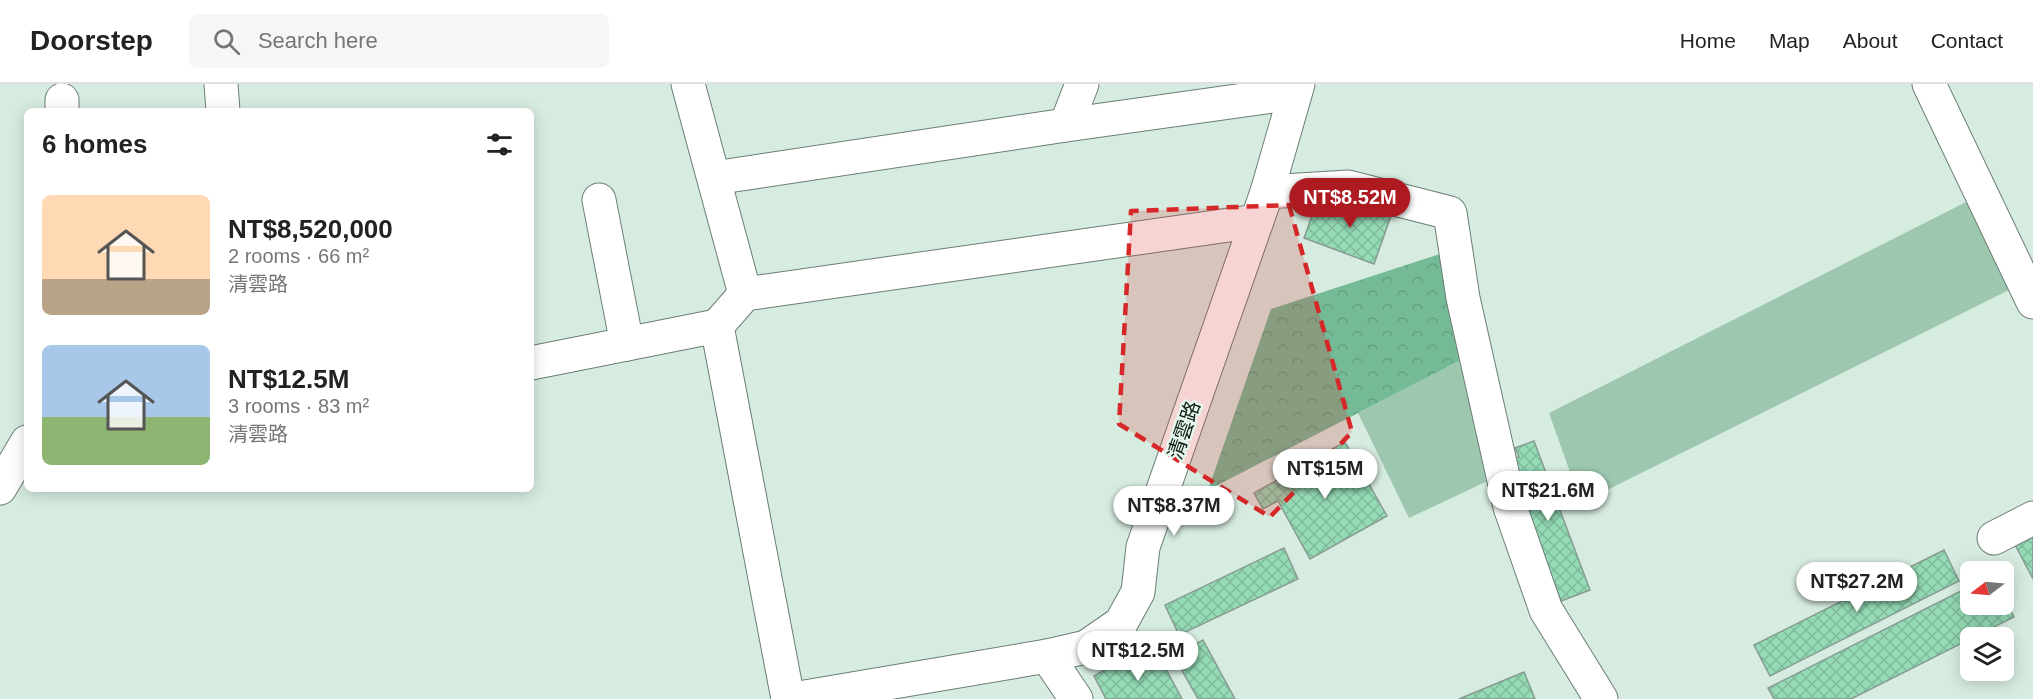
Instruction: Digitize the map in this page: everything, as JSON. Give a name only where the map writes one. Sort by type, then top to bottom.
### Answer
[{"type":"street","points":[[221,84],[223,108]]},
{"type":"street","points":[[688,84],[745,294]]},
{"type":"street","points":[[1066,125],[1082,84]]},
{"type":"street","points":[[1929,84],[2033,302]]},
{"type":"street","points":[[714,178],[1296,89]]},
{"type":"street","name":"清雲路","points":[[793,699],[1047,656],[1086,647],[1121,623],[1138,592],[1143,547],[1262,206],[1296,89]]},
{"type":"street","points":[[534,362],[717,326],[745,294],[1262,206],[1348,187],[1450,213],[1463,298],[1510,507],[1546,610],[1601,699]]},
{"type":"street","points":[[599,200],[627,344]]},
{"type":"street","points":[[717,326],[788,699]]},
{"type":"street","points":[[0,488],[24,447]]},
{"type":"street","points":[[1994,538],[2033,518]]},
{"type":"street","points":[[1047,656],[1076,699]]},
{"type":"highlighted area","points":[[1289,205],[1352,432],[1270,517],[1119,424],[1131,211]]},
{"type":"green space","points":[[1970,200],[2011,289],[1581,503],[1549,413]]},
{"type":"green space","points":[[1446,252],[1461,360],[1208,490],[1271,309]]},
{"type":"green space","points":[[1461,360],[1494,478],[1409,518],[1358,413]]},
{"type":"building","points":[[1318,199],[1351,212],[1355,199],[1392,213],[1374,264],[1304,238]]},
{"type":"building","points":[[1534,441],[1590,590],[1561,601],[1508,461],[1519,457],[1515,448]]},
{"type":"building","points":[[1345,442],[1387,516],[1310,559],[1278,501],[1263,509],[1254,493]]},
{"type":"building","points":[[2033,525],[2033,579],[2011,537]]},
{"type":"building","points":[[1284,548],[1298,579],[1179,635],[1165,605]]},
{"type":"building","points":[[1944,550],[1959,581],[1770,676],[1754,645]]},
{"type":"building","points":[[1960,592],[1960,615],[2013,615],[2014,617],[1994,627],[1960,627],[1960,644],[1851,699],[1774,699],[1768,688]]},
{"type":"building","points":[[1203,640],[1235,699],[1198,699],[1174,656]]},
{"type":"building","points":[[1158,654],[1182,699],[1106,699],[1094,676],[1122,660],[1128,671]]},
{"type":"building","points":[[1524,672],[1535,699],[1459,699]]}]
